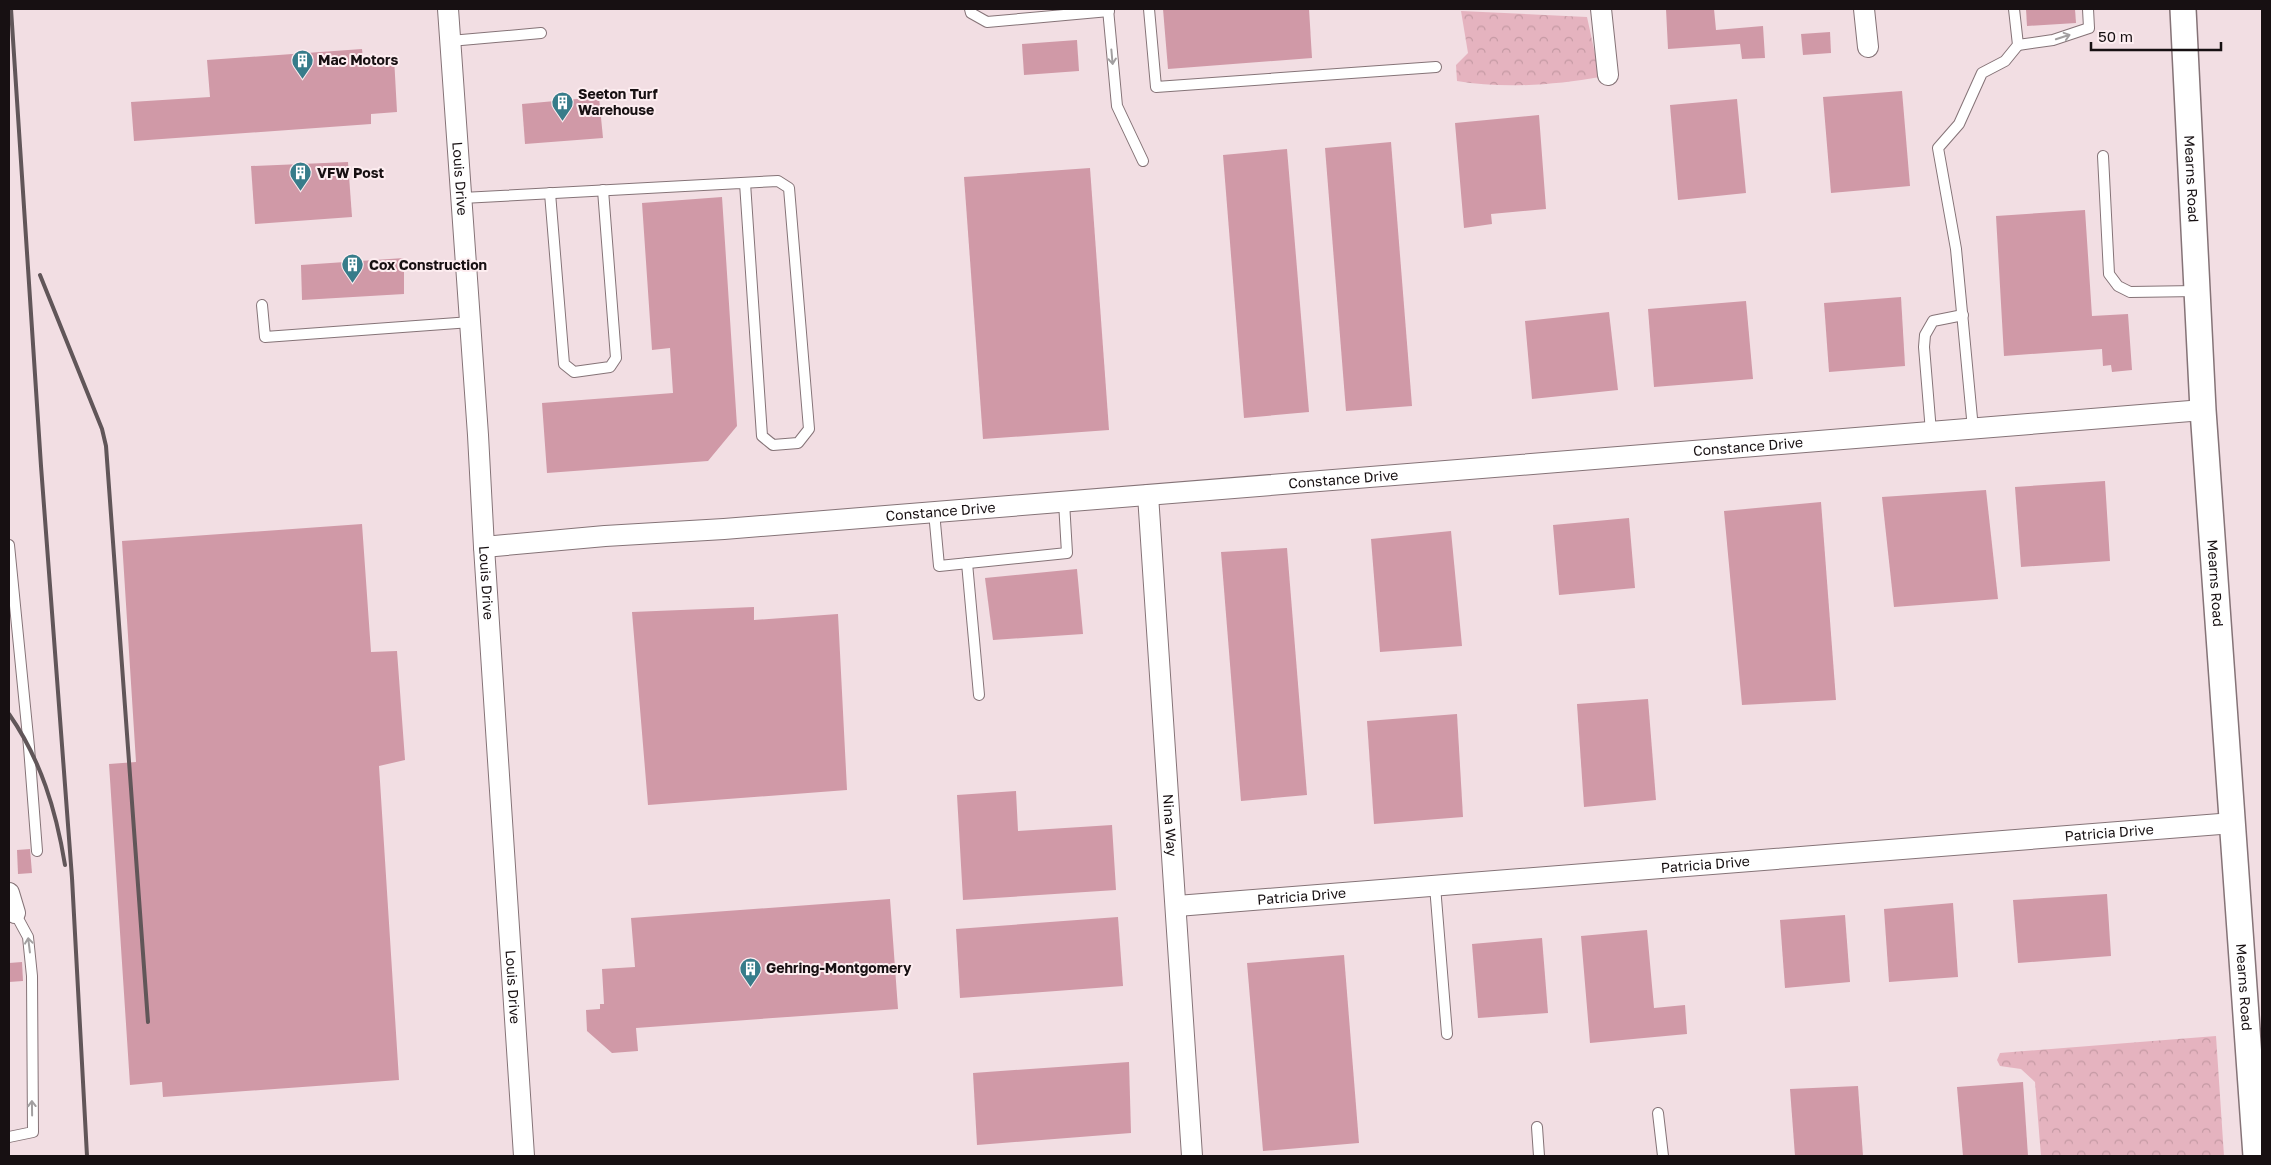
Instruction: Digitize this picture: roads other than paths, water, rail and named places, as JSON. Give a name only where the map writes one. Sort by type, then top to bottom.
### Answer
[{"type":"street","name":"Louis Drive","points":[[448,9],[471,322],[524,1156]]},
{"type":"street","points":[[1601,9],[1608,75]]},
{"type":"street","points":[[1864,9],[1868,47]]},
{"type":"street","name":"Mearns Road","points":[[2183,9],[2204,410],[2234,823],[2257,1095],[2256,1156]]},
{"type":"street","name":"Constance Drive","points":[[484,547],[2204,410]]},
{"type":"street","name":"Nina Way","points":[[1148,495],[1158,666],[1177,906],[1192,1156]]},
{"type":"street","name":"Patricia Drive","points":[[1177,906],[2234,823]]},
{"type":"street","points":[[9,893],[15,913]]},
{"type":"lane","points":[[970,9],[971,13],[986,22],[1108,10],[1117,106],[1143,161]]},
{"type":"lane","points":[[1149,9],[1156,87],[1436,67]]},
{"type":"lane","points":[[2014,9],[2018,45]]},
{"type":"lane","points":[[1973,428],[1956,249],[1938,148],[1959,124],[1982,73],[2005,61],[2018,45],[2053,40],[2089,28],[2088,9]]},
{"type":"lane","points":[[450,40],[541,32]]},
{"type":"lane","points":[[2102,156],[2109,274],[2118,286],[2130,292],[2197,291]]},
{"type":"lane","points":[[462,198],[778,181],[789,188],[809,430],[798,443],[773,445],[762,436],[745,183]]},
{"type":"lane","points":[[550,193],[564,364],[574,372],[610,367],[616,358],[603,190]]},
{"type":"lane","points":[[262,305],[265,337],[471,322]]},
{"type":"lane","points":[[1931,432],[1924,347],[1925,335],[1933,321],[1963,315]]},
{"type":"lane","points":[[934,512],[939,566],[1067,552],[1064,502]]},
{"type":"lane","points":[[9,545],[10,578],[29,747],[36,851]]},
{"type":"lane","points":[[967,563],[979,695]]},
{"type":"lane","points":[[1435,886],[1447,1034]]},
{"type":"lane","points":[[9,1137],[33,1132],[32,976],[28,937],[15,913]]},
{"type":"lane","points":[[1658,1113],[1663,1156]]},
{"type":"lane","points":[[1538,1127],[1539,1156]]},
{"type":"railway","points":[[11,9],[41,466],[72,878],[87,1156]]},
{"type":"railway","points":[[40,275],[102,429],[106,446],[148,1022]]},
{"type":"railway","points":[[9,714],[30,749],[46,786],[57,825],[65,865]]},
{"type":"place","name":"Mac Motors","points":[[302,79]]},
{"type":"place","name":"Seeton Turf Warehouse","points":[[562,121]]},
{"type":"place","name":"VFW Post","points":[[301,192]]},
{"type":"place","name":"Cox Construction","points":[[353,284]]},
{"type":"place","name":"Gehring-Montgomery","points":[[750,987]]}]
